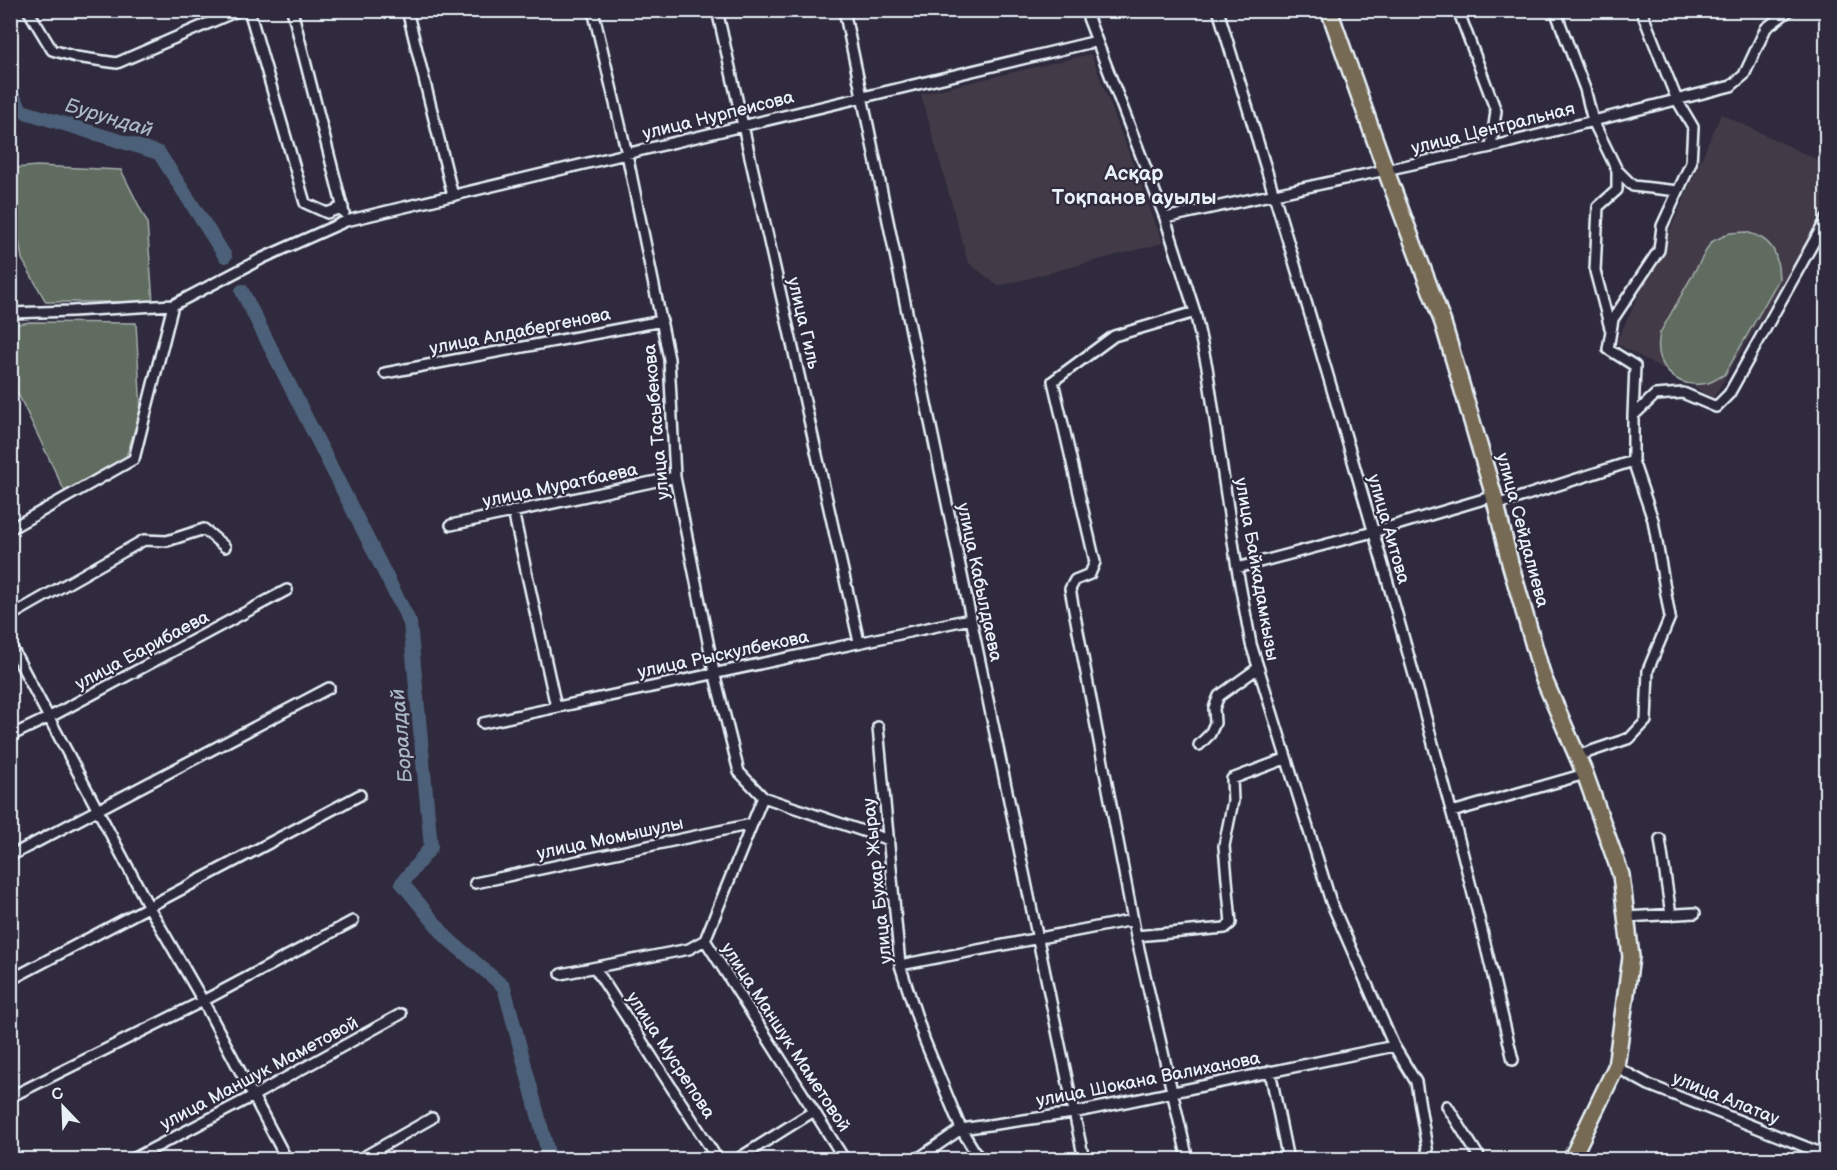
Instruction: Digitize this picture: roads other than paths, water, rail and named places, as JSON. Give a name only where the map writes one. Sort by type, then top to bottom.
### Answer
[{"type":"main road","name":"улица Сейдалиева","points":[[1329,10],[1443,324],[1543,677],[1585,774],[1621,875],[1631,957],[1616,1067],[1571,1160]]},
{"type":"street","points":[[28,10],[52,50],[76,57],[117,63],[239,10]]},
{"type":"street","points":[[249,10],[305,203],[327,213],[343,207]]},
{"type":"street","points":[[292,10],[346,221]]},
{"type":"street","points":[[407,10],[453,196]]},
{"type":"street","name":"улица Тасыбекова","points":[[593,10],[627,154],[662,321],[669,359],[675,477],[714,672],[739,772],[763,797],[889,840]]},
{"type":"street","name":"улица Гиль","points":[[717,10],[859,642]]},
{"type":"street","name":"улица Кабылдаева","points":[[844,10],[1084,1160]]},
{"type":"street","name":"улица Байкадамкызы","points":[[1085,10],[1165,218],[1195,312],[1208,367],[1237,568],[1258,669],[1331,902],[1394,1046],[1416,1082],[1429,1160]]},
{"type":"street","name":"улица Аитова","points":[[1218,10],[1373,532],[1452,812],[1513,1060]]},
{"type":"street","points":[[1458,10],[1496,111],[1491,147]]},
{"type":"street","points":[[1555,10],[1585,89],[1593,121],[1617,170],[1633,186],[1678,191]]},
{"type":"street","points":[[1577,756],[1630,738],[1646,721],[1648,670],[1670,617],[1653,520],[1633,461],[1635,366],[1608,349],[1613,319],[1659,250],[1662,226],[1691,163],[1693,127],[1677,100],[1641,10]]},
{"type":"street","name":"улица Центральная","points":[[1165,218],[1491,147],[1735,84],[1744,75],[1766,28],[1790,10]]},
{"type":"street","name":"улица Нурпеисова","points":[[173,305],[263,258],[346,221],[1097,41]]},
{"type":"street","points":[[1611,333],[1595,271],[1598,207],[1617,190],[1617,170]]},
{"type":"street","points":[[1633,416],[1655,395],[1683,393],[1716,407],[1729,394],[1827,220]]},
{"type":"street","points":[[10,312],[173,305],[134,459],[10,529]]},
{"type":"street","points":[[1188,1160],[1136,936],[1070,590],[1075,580],[1090,574],[1095,562],[1053,381],[1114,336],[1195,312]]},
{"type":"street","name":"улица Алдабергенова","points":[[385,373],[662,321]]},
{"type":"street","points":[[1237,568],[1495,501],[1633,461]]},
{"type":"street","name":"улица Муратбаева","points":[[451,525],[675,477]]},
{"type":"street","points":[[513,511],[556,707]]},
{"type":"street","points":[[10,616],[144,540],[167,541],[204,529],[225,547]]},
{"type":"street","name":"улица Барибаева","points":[[10,735],[50,717],[287,590]]},
{"type":"street","name":"улица Рыскулбекова","points":[[483,723],[970,619]]},
{"type":"street","points":[[10,644],[100,810],[149,907],[203,1001],[287,1160]]},
{"type":"street","points":[[1199,745],[1210,734],[1215,723],[1214,708],[1219,696],[1258,669]]},
{"type":"street","points":[[10,856],[329,688]]},
{"type":"street","name":"улица Бухар Жырау","points":[[878,728],[900,965],[924,1039],[961,1129],[980,1160]]},
{"type":"street","points":[[1136,936],[1225,928],[1231,923],[1224,846],[1233,801],[1232,779],[1286,759]]},
{"type":"street","points":[[1452,812],[1585,774]]},
{"type":"street","points":[[10,980],[360,795]]},
{"type":"street","name":"улица Маншук Маметовой","points":[[763,797],[705,940],[845,1160]]},
{"type":"street","name":"улица Момышулы","points":[[475,883],[752,824]]},
{"type":"street","points":[[1660,839],[1671,915]]},
{"type":"street","points":[[1626,917],[1695,913]]},
{"type":"street","points":[[900,965],[1133,920]]},
{"type":"street","points":[[10,1097],[203,1001],[353,921]]},
{"type":"street","points":[[561,974],[689,949],[705,940]]},
{"type":"street","name":"улица Мусрепова","points":[[595,968],[718,1160]]},
{"type":"street","name":"улица Маншук Маметовой","points":[[131,1160],[401,1014]]},
{"type":"street","name":"улица Шокана Валиханова","points":[[916,1160],[961,1129],[1073,1113],[1394,1046]]},
{"type":"street","name":"улица Алатау","points":[[1616,1067],[1649,1085],[1827,1155]]},
{"type":"street","points":[[1270,1071],[1288,1160]]},
{"type":"street","points":[[1447,1106],[1481,1160]]},
{"type":"street","points":[[736,1160],[814,1111]]},
{"type":"street","points":[[358,1160],[432,1118]]},
{"type":"waterway","name":"Бурундай","points":[[10,91],[22,111],[159,153],[225,256]]},
{"type":"waterway","name":"Боралдай","points":[[242,291],[410,623],[431,847],[402,883],[447,938],[504,987],[550,1160]]},
{"type":"district","name":"Асқар Тоқпанов ауылы","points":[[1134,185]]}]
